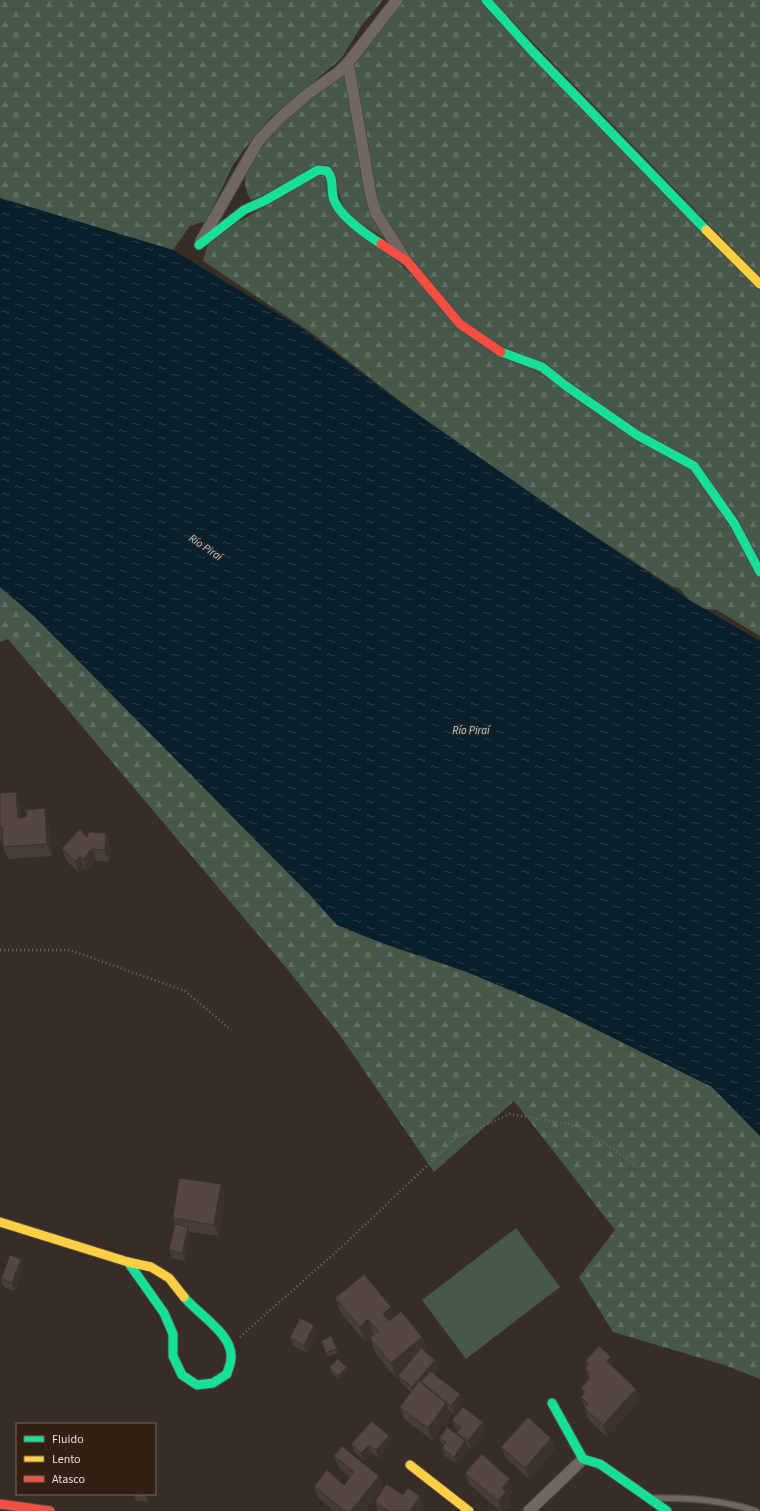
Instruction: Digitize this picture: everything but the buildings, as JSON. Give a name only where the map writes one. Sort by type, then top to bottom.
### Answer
[{"type":"street","points":[[199,244],[259,140],[282,116],[309,93],[339,72],[348,63],[397,0]]},
{"type":"street","points":[[486,0],[533,52],[594,113],[654,178],[760,284]]},
{"type":"street","points":[[348,63],[371,196],[376,213],[406,261],[460,324],[495,349],[511,357],[542,367],[566,386],[637,436],[694,466],[734,523],[760,572]]},
{"type":"street","points":[[199,244],[244,210],[273,196],[318,170],[327,171],[332,177],[334,200],[346,217],[380,244],[406,261]]},
{"type":"street","points":[[0,1222],[128,1262],[151,1267],[169,1278],[191,1305],[223,1335],[229,1346],[231,1358],[227,1374],[213,1383],[197,1385],[182,1375],[174,1356],[173,1334],[164,1313],[128,1262]]},
{"type":"street","points":[[552,1403],[584,1459],[600,1464],[667,1511]]},
{"type":"street","points":[[529,1511],[584,1459]]},
{"type":"street","points":[[410,1465],[469,1511]]},
{"type":"street","points":[[0,1504],[50,1511]]},
{"type":"lane","points":[[649,1498],[694,1498],[734,1504],[756,1511]]},
{"type":"path","points":[[0,950],[70,950],[185,991],[231,1030]]},
{"type":"path","points":[[229,1346],[346,1243],[456,1138],[510,1114],[578,1126],[635,1164]]},
{"type":"green space","points":[[0,0],[383,0],[362,25],[341,59],[271,117],[233,165],[206,221],[190,226],[173,250],[0,198]]},
{"type":"green space","points":[[401,0],[483,0],[760,289],[760,561],[709,480],[471,330],[412,263],[378,210],[352,78],[354,63]]},
{"type":"green space","points":[[492,0],[760,0],[760,277]]},
{"type":"green space","points":[[345,72],[364,177],[395,245],[346,214],[330,169],[251,200],[245,183],[249,165],[260,146],[276,128],[314,95]]},
{"type":"green space","points":[[323,172],[333,200],[422,285],[527,366],[691,468],[732,528],[760,579],[760,636],[717,610],[705,609],[689,600],[679,588],[673,587],[555,510],[416,413],[313,334],[203,261],[209,239]]},
{"type":"green space","points":[[0,587],[35,617],[311,896],[337,925],[382,943],[467,972],[553,1008],[712,1087],[760,1136],[760,1379],[724,1365],[613,1332],[579,1277],[615,1230],[514,1101],[434,1172],[339,1034],[288,970],[8,639],[0,642]]},
{"type":"green space","points":[[516,1228],[560,1287],[466,1359],[422,1300]]},
{"type":"water","name":"Río Piraí","points":[[0,198],[173,250],[303,329],[398,401],[555,510],[689,600],[760,641],[760,1136],[712,1087],[553,1008],[467,972],[382,943],[337,925],[311,896],[35,617],[0,587]]},
{"type":"traffic: fast","points":[[486,0],[533,52],[706,230]]},
{"type":"traffic: fast","points":[[199,245],[244,210],[266,200],[318,170],[327,171],[329,174],[332,181],[332,193],[334,200],[342,213],[354,225],[381,244]]},
{"type":"traffic: fast","points":[[501,352],[542,367],[566,386],[637,435],[694,466],[734,523],[760,572]]},
{"type":"traffic: fast","points":[[128,1262],[164,1313],[173,1334],[173,1356],[182,1375],[197,1385],[213,1383],[227,1374],[231,1360],[230,1349],[221,1333],[214,1325],[184,1297]]},
{"type":"traffic: fast","points":[[552,1403],[583,1459],[600,1464],[667,1511]]},
{"type":"traffic: slow","points":[[706,230],[760,284]]},
{"type":"traffic: slow","points":[[0,1222],[128,1262],[151,1267],[169,1278],[184,1297]]},
{"type":"traffic: slow","points":[[410,1465],[469,1511]]},
{"type":"traffic: jam","points":[[381,244],[407,261],[460,324],[501,352]]},
{"type":"traffic: jam","points":[[0,1504],[50,1511]]}]
